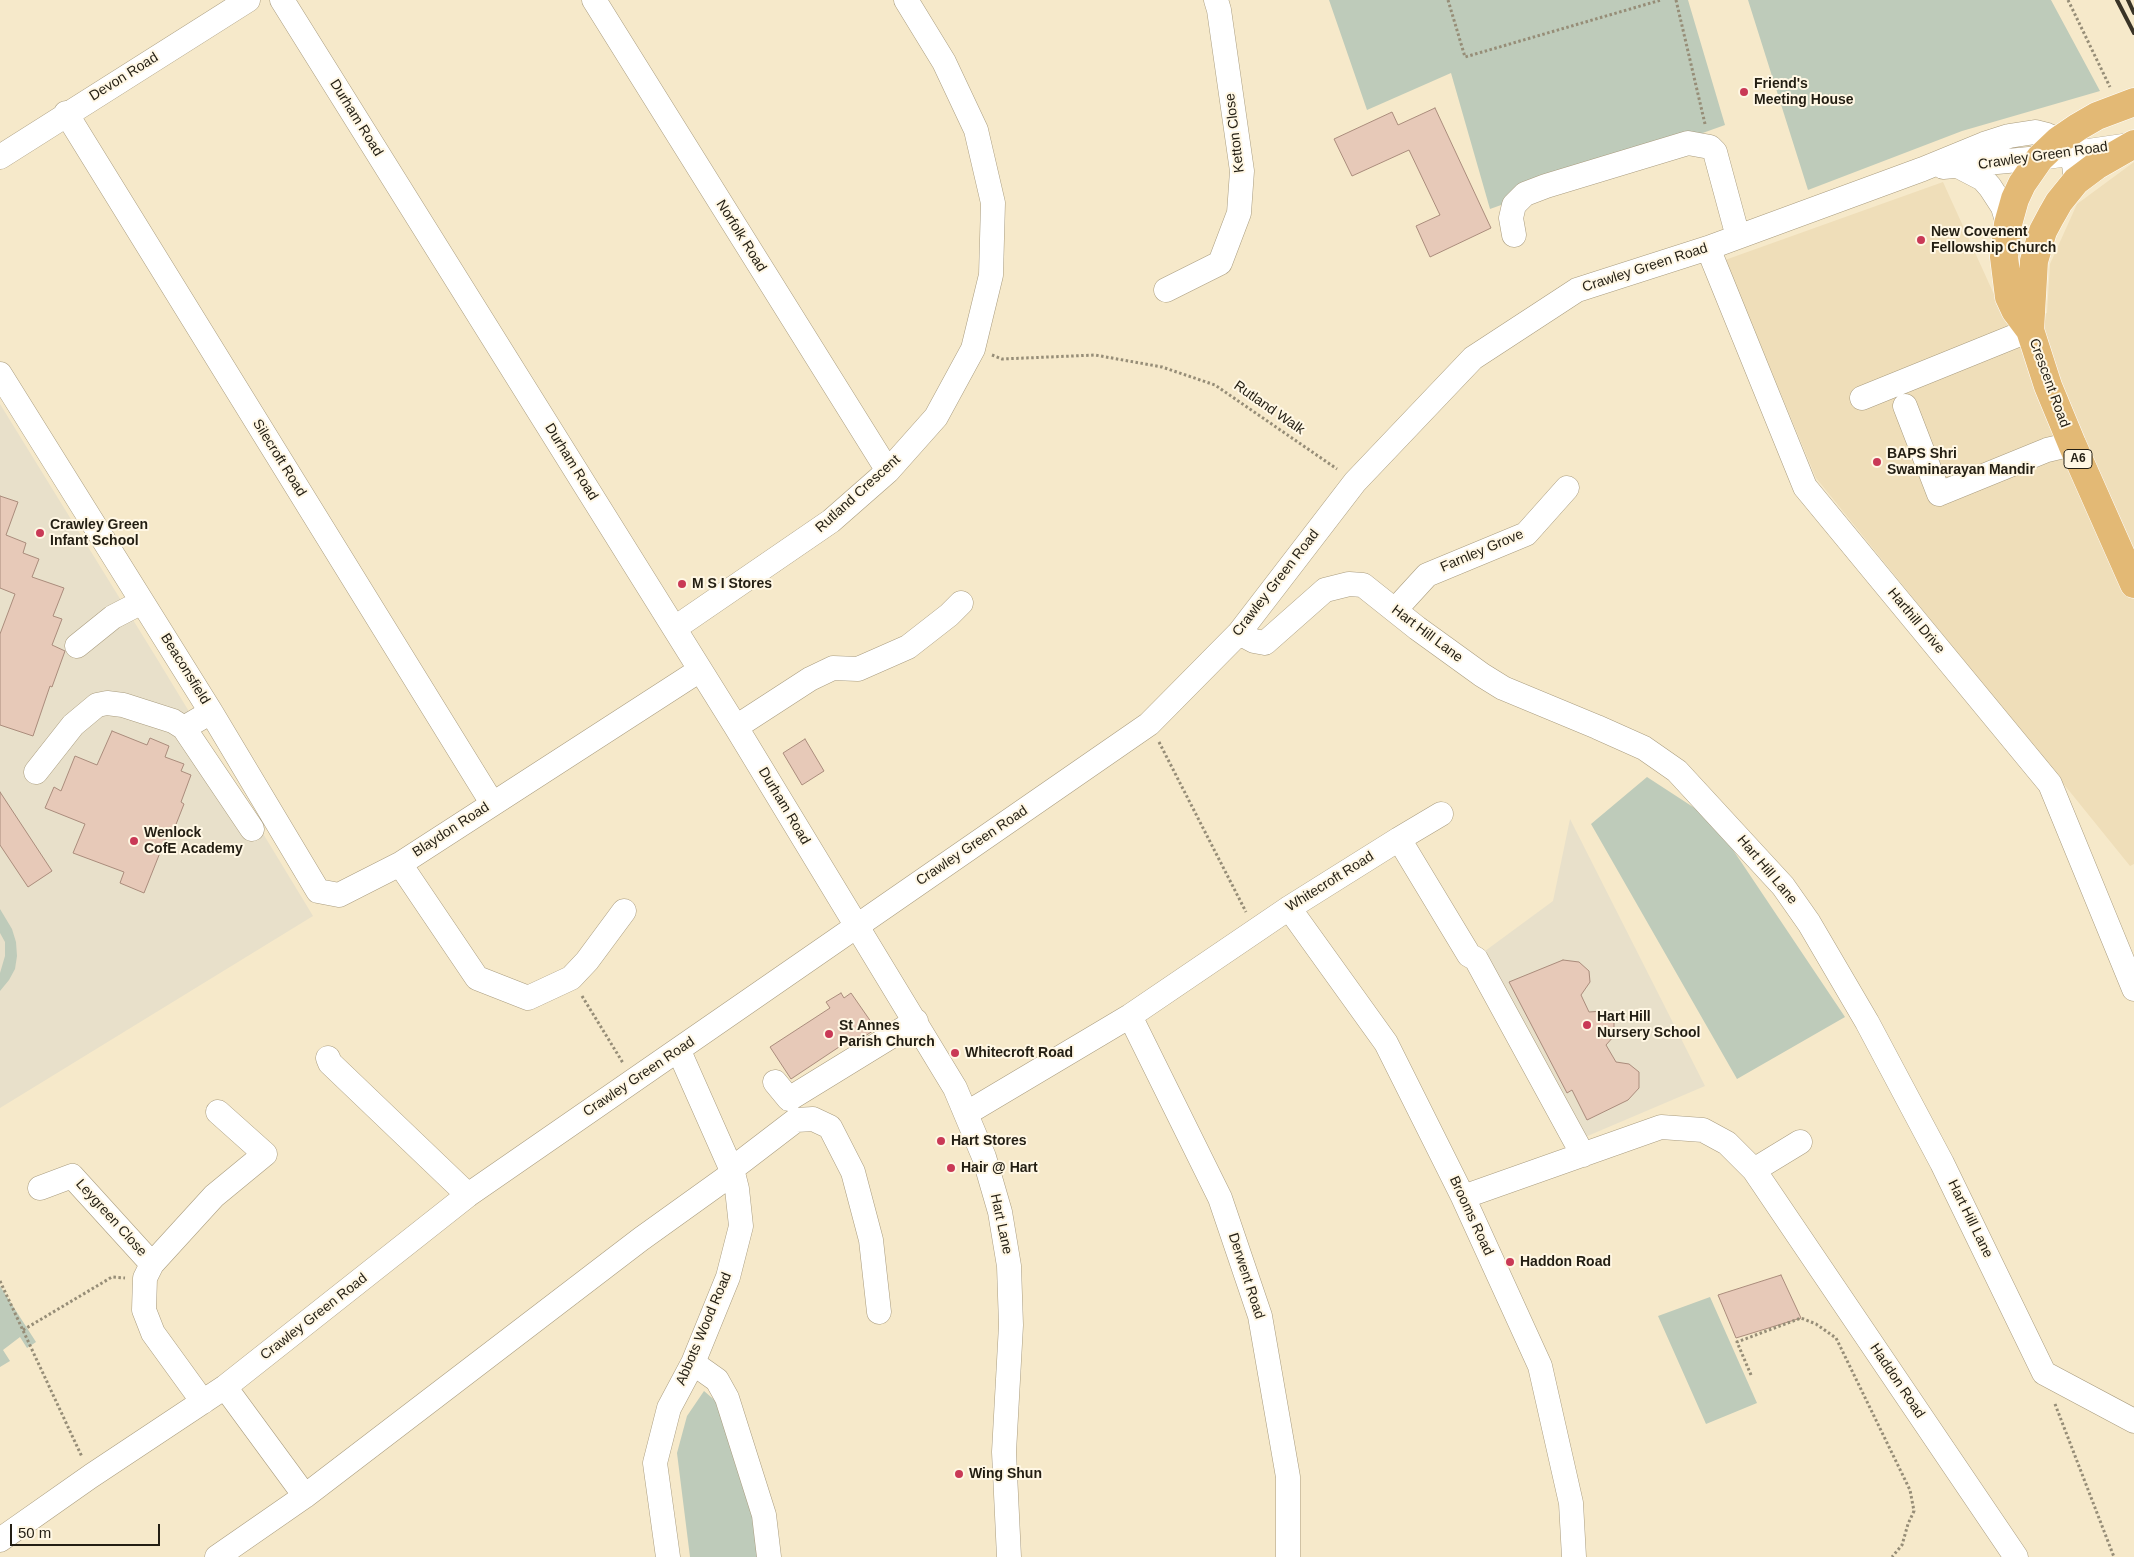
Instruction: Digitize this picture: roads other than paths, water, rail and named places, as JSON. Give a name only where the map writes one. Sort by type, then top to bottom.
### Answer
[{"type":"highway","name":"Crawley Green Road","points":[[2056,150],[2078,126],[2127,105]]},
{"type":"highway","name":"A6","points":[[2030,330],[2032,283],[2038,247],[2050,216],[2076,181],[2096,166],[2133,144]]},
{"type":"highway","name":"A6","points":[[2008,224],[2022,184],[2056,150]]},
{"type":"highway","name":"Crescent Road","points":[[2008,224],[2004,257],[2009,297],[2015,310],[2030,330],[2048,386],[2134,584]]},
{"type":"street","name":"Devon Road","points":[[0,156],[248,0]]},
{"type":"street","name":"Durham Road","points":[[282,0],[736,727],[856,925]]},
{"type":"street","name":"Norfolk Road","points":[[594,0],[888,471]]},
{"type":"street","name":"Rutland Crescent","points":[[674,628],[831,521],[888,471],[936,417],[973,349],[991,275],[993,203],[976,130],[944,62],[906,0]]},
{"type":"street","name":"Ketton Close","points":[[1166,290],[1220,263],[1239,213],[1242,171],[1216,0]]},
{"type":"street","name":"Silecroft Road","points":[[66,113],[492,803]]},
{"type":"street","name":"Crawley Green Road","points":[[0,1540],[91,1476],[225,1387],[468,1195],[1149,724],[1239,633],[1355,482],[1473,358],[1577,290],[1708,248],[1984,144],[2009,136],[2035,132],[2048,135],[2056,150]]},
{"type":"street","points":[[1514,235],[1511,218],[1514,205],[1525,194],[1688,143],[1710,147],[1715,152],[1738,237]]},
{"type":"street","name":"Crawley Green Road","points":[[1923,168],[1960,166],[2056,150],[2133,144]]},
{"type":"street","points":[[2056,150],[2074,164],[2076,181]]},
{"type":"street","name":"Crescent Road","points":[[1960,166],[1983,179],[1990,187],[2004,208],[2008,224]]},
{"type":"street","name":"Harthill Drive","points":[[1708,248],[1805,487],[2050,784],[2134,989]]},
{"type":"street","points":[[1862,398],[2030,330]]},
{"type":"street","name":"Beaconsfield","points":[[0,374],[211,712],[318,891],[339,895],[400,864]]},
{"type":"street","points":[[1904,406],[1939,494],[2047,450],[2072,444]]},
{"type":"street","name":"Farnley Grove","points":[[1395,610],[1427,575],[1526,534],[1567,488]]},
{"type":"street","name":"Hart Hill Lane","points":[[1239,633],[1254,641],[1265,643],[1325,590],[1349,584],[1364,585],[1482,675],[1503,688],[1644,748],[1677,771],[1783,886],[1808,923],[1867,1022],[1942,1163],[2044,1373],[2134,1421]]},
{"type":"street","points":[[77,646],[113,617],[142,602]]},
{"type":"street","points":[[736,727],[810,679],[833,668],[858,669],[908,647],[949,615],[961,603]]},
{"type":"street","name":"Blaydon Road","points":[[624,911],[587,961],[571,978],[528,998],[477,978],[400,864],[700,670]]},
{"type":"street","points":[[36,772],[72,725],[96,705],[107,703],[123,705],[172,721],[184,728],[252,829]]},
{"type":"street","points":[[184,728],[211,712]]},
{"type":"street","name":"Whitecroft Road","points":[[967,1113],[1130,1016],[1289,908],[1441,814]]},
{"type":"street","points":[[1399,839],[1469,955],[1476,959],[1583,1155]]},
{"type":"street","name":"Brooms Road","points":[[1289,908],[1386,1043],[1463,1197],[1540,1366],[1571,1503],[1574,1557]]},
{"type":"street","name":"Hart Lane","points":[[856,925],[955,1088],[977,1136],[993,1187],[1009,1266],[1011,1325],[1004,1452],[1009,1557]]},
{"type":"street","name":"Derwent Road","points":[[1130,1016],[1220,1198],[1260,1316],[1288,1477],[1288,1557]]},
{"type":"street","points":[[775,1082],[789,1099],[916,1021]]},
{"type":"street","name":"Abbots Wood Road","points":[[665,1557],[656,1463],[669,1408],[693,1363],[728,1277],[741,1226],[737,1189],[732,1171],[678,1050]]},
{"type":"street","points":[[328,1058],[330,1064],[468,1195]]},
{"type":"street","name":"Leygreen Close","points":[[202,1402],[153,1333],[144,1310],[148,1271],[214,1196],[265,1154],[218,1112]]},
{"type":"street","points":[[217,1557],[305,1496],[732,1171],[796,1120],[813,1119],[830,1127],[852,1172],[872,1240],[879,1312]]},
{"type":"street","name":"Haddon Road","points":[[1463,1197],[1662,1128],[1703,1130],[1727,1143],[1754,1170],[2016,1557]]},
{"type":"street","points":[[1754,1170],[1800,1142]]},
{"type":"street","name":"Leygreen Close","points":[[40,1188],[72,1176],[148,1271]]},
{"type":"street","points":[[693,1363],[717,1380],[727,1398],[764,1515],[769,1557]]},
{"type":"street","points":[[225,1387],[305,1496]]},
{"type":"railway","points":[[2117,0],[2134,33]]},
{"type":"railway","points":[[2128,0],[2134,13]]},
{"type":"place","name":"Friend's Meeting House","points":[[1744,92]]},
{"type":"place","name":"New Covenent Fellowship Church","points":[[1921,240]]},
{"type":"place","name":"BAPS Shri Swaminarayan Mandir","points":[[1877,462]]},
{"type":"place","name":"Crawley Green Infant School","points":[[40,533]]},
{"type":"place","name":"M S I Stores","points":[[682,584]]},
{"type":"place","name":"Wenlock CofE Academy","points":[[134,841]]},
{"type":"place","name":"Hart Hill Nursery School","points":[[1587,1025]]},
{"type":"place","name":"St Annes Parish Church","points":[[829,1034]]},
{"type":"place","name":"Whitecroft Road","points":[[955,1053]]},
{"type":"place","name":"Hart Stores","points":[[941,1141]]},
{"type":"place","name":"Hair @ Hart","points":[[951,1168]]},
{"type":"place","name":"Haddon Road","points":[[1510,1262]]},
{"type":"place","name":"Wing Shun","points":[[959,1474]]}]
